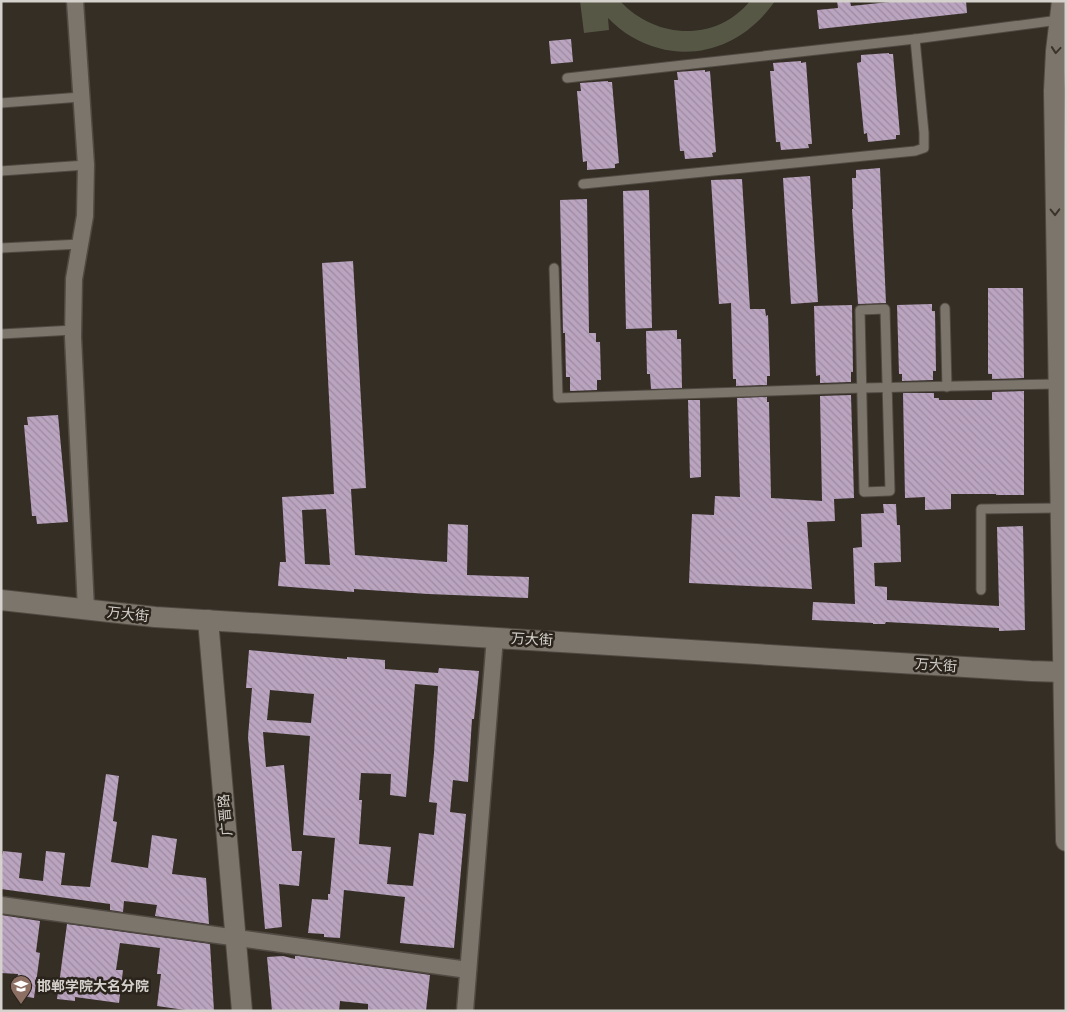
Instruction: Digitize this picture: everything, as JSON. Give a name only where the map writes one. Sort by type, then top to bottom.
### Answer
[{"type":"street","points":[[75,1],[86,165],[85,216],[74,279],[74,330],[86,609]]},
{"type":"street","points":[[1061,11],[1054,91],[1066,841]]},
{"type":"street","name":"万大街","points":[[1,600],[155,617],[1063,672]]},
{"type":"street","name":"广晋路","points":[[208,620],[242,1011]]},
{"type":"street","points":[[465,1011],[495,637]]},
{"type":"street","points":[[1,905],[468,970]]},
{"type":"lane","points":[[567,78],[915,39],[1061,11]]},
{"type":"lane","points":[[583,184],[915,151],[924,148],[915,39]]},
{"type":"lane","points":[[1,103],[82,96]]},
{"type":"lane","points":[[1,172],[86,165]]},
{"type":"lane","points":[[1,248],[80,244]]},
{"type":"lane","points":[[554,268],[558,398],[1058,384]]},
{"type":"lane","points":[[945,308],[947,386]]},
{"type":"lane","points":[[885,309],[890,492],[864,492],[862,388],[860,310],[885,309]]},
{"type":"lane","points":[[1,334],[74,330]]},
{"type":"lane","points":[[981,590],[981,509],[1060,508]]},
{"type":"green space","points":[[580,1],[620,1],[634,14],[650,23],[668,29],[685,31],[703,29],[720,24],[736,15],[750,1],[775,1],[762,18],[746,31],[729,41],[711,48],[672,51],[652,46],[629,35],[608,18],[609,30],[584,33]]},
{"type":"building","points":[[837,1],[850,1],[851,6],[899,1],[966,1],[967,13],[819,29],[817,10],[838,8]]},
{"type":"building","points":[[571,39],[573,62],[551,64],[549,41]]},
{"type":"building","points":[[893,54],[900,135],[896,135],[896,139],[868,142],[867,133],[864,134],[857,63],[861,62],[861,55]]},
{"type":"building","points":[[801,61],[801,63],[806,62],[812,144],[808,144],[809,148],[781,150],[780,142],[776,142],[770,71],[774,71],[773,63]]},
{"type":"building","points":[[705,70],[705,72],[710,71],[716,152],[712,153],[713,157],[685,159],[684,151],[680,151],[674,80],[678,80],[677,72]]},
{"type":"building","points":[[612,82],[619,163],[615,164],[615,168],[587,170],[587,161],[583,162],[577,91],[581,91],[580,83]]},
{"type":"building","points":[[880,168],[886,303],[858,304],[852,178],[856,178],[856,170]]},
{"type":"building","points":[[810,176],[818,302],[791,304],[783,178]]},
{"type":"building","points":[[742,179],[750,309],[765,309],[766,316],[768,315],[770,376],[767,376],[767,385],[736,386],[736,379],[733,379],[731,303],[719,304],[711,180]]},
{"type":"building","points":[[649,190],[652,328],[626,329],[623,191]]},
{"type":"building","points":[[587,199],[589,333],[596,333],[596,342],[600,342],[601,380],[597,380],[597,390],[570,391],[570,377],[566,377],[565,333],[563,333],[560,200]]},
{"type":"building","points":[[353,261],[366,488],[351,489],[355,555],[447,562],[448,524],[468,525],[467,575],[529,577],[528,598],[354,589],[354,592],[278,586],[280,562],[286,562],[282,497],[334,494],[322,263]],"holes":[[[326,509],[330,565],[305,564],[302,510]]]},
{"type":"building","points":[[988,288],[1023,288],[1024,378],[992,379],[992,374],[988,374]]},
{"type":"building","points":[[932,304],[932,311],[935,311],[936,371],[933,371],[933,380],[902,381],[902,374],[899,374],[897,305]]},
{"type":"building","points":[[852,305],[853,372],[851,372],[851,382],[820,383],[820,375],[816,376],[814,306]]},
{"type":"building","points":[[677,330],[677,339],[681,339],[682,388],[651,389],[650,374],[647,374],[646,331]]},
{"type":"building","points":[[1024,391],[1024,495],[951,494],[951,509],[925,510],[925,497],[905,498],[903,393],[934,393],[934,398],[939,398],[939,400],[992,400],[992,392]]},
{"type":"building","points":[[851,395],[854,498],[834,499],[835,521],[807,522],[812,589],[689,583],[692,514],[714,515],[715,496],[740,497],[737,398],[767,397],[767,402],[769,402],[771,498],[822,501],[820,396]]},
{"type":"building","points":[[688,400],[700,400],[701,477],[690,478]]},
{"type":"building","points":[[58,415],[68,522],[37,524],[36,516],[32,516],[24,425],[28,425],[27,417]]},
{"type":"building","points":[[883,504],[896,504],[897,525],[900,525],[901,562],[874,563],[875,586],[887,587],[887,600],[999,606],[997,527],[1023,526],[1025,630],[999,631],[999,628],[812,620],[813,602],[855,604],[853,548],[862,547],[861,514],[884,513]]},
{"type":"building","points":[[249,650],[347,659],[347,657],[385,660],[385,669],[438,673],[439,668],[479,671],[474,719],[472,719],[468,782],[453,780],[450,812],[466,814],[454,948],[400,943],[405,897],[344,890],[340,938],[308,933],[312,899],[328,900],[328,894],[330,894],[335,838],[303,835],[310,736],[263,732],[266,767],[284,765],[292,851],[302,851],[299,886],[279,884],[282,927],[265,929],[248,737],[252,688],[246,688]],"holes":[[[415,684],[438,686],[429,802],[437,803],[434,835],[419,833],[413,886],[387,884],[391,847],[359,844],[362,800],[359,800],[361,773],[391,774],[390,795],[406,797]],[[270,690],[314,694],[311,723],[267,720]]]},
{"type":"building","points":[[106,774],[119,776],[113,821],[117,822],[111,862],[148,868],[152,835],[177,839],[172,874],[206,878],[209,924],[155,916],[157,905],[124,901],[123,912],[110,910],[110,904],[1,889],[3,851],[22,853],[19,878],[43,881],[46,851],[65,853],[61,885],[90,887]]},
{"type":"building","points":[[1,915],[40,921],[36,952],[40,953],[34,998],[15,995],[18,974],[1,973]]},
{"type":"building","points":[[67,924],[210,944],[214,1011],[192,1011],[157,1006],[161,974],[157,974],[160,948],[120,943],[116,970],[123,970],[119,1003],[75,997],[75,1001],[57,999]]},
{"type":"building","points":[[283,956],[295,959],[295,956],[298,956],[430,975],[426,1011],[368,1011],[368,1004],[340,1001],[339,1011],[272,1011],[267,957]]},
{"type":"place","name":"邯郸学院大名分院","points":[[21,1005]]}]
